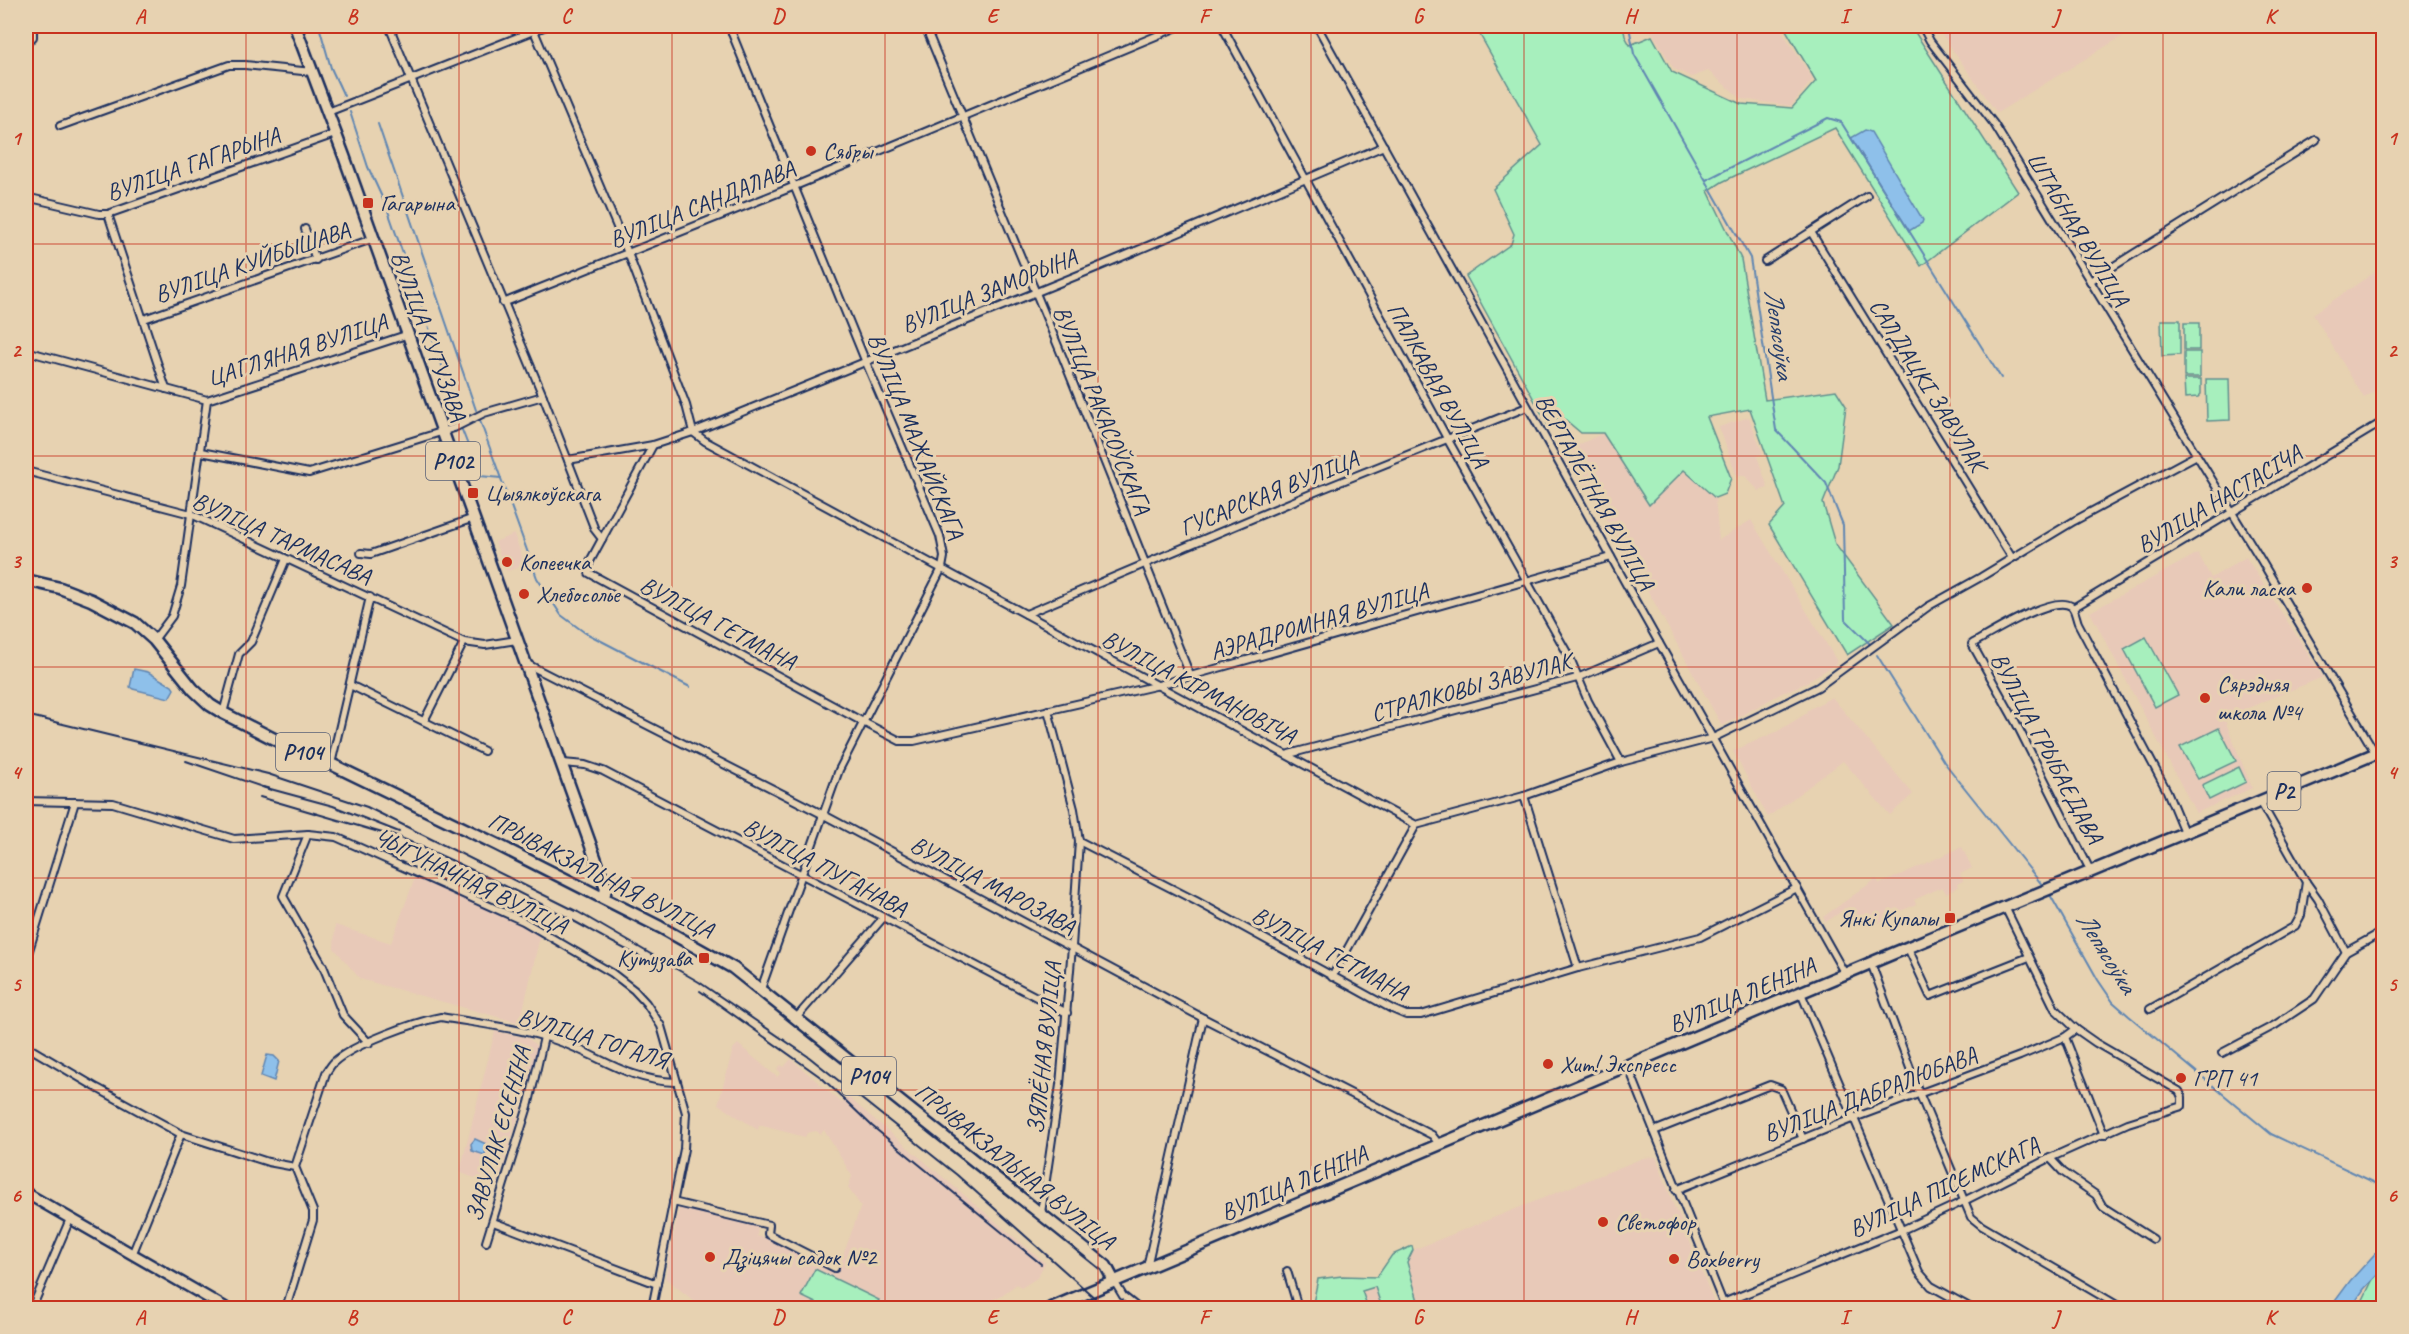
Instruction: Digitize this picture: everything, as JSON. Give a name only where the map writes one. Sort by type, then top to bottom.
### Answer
[{"type":"main road","name":"ВУЛІЦА КУТУЗАВА","points":[[295,26],[563,763],[606,888],[604,898]]},
{"type":"main road","name":"ПРЫВАКЗАЛЬНАЯ ВУЛІЦА","points":[[26,580],[60,588],[123,615],[154,640],[193,689],[210,705],[276,740],[331,764],[604,898],[733,968],[1106,1266],[1114,1281]]},
{"type":"main road","name":"ВУЛІЦА ЛЕНІНА","points":[[1051,1308],[2038,893],[2380,752]]},
{"type":"main road","points":[[26,1193],[226,1308]]},
{"type":"street","points":[[26,37],[31,39],[33,37],[33,26]]},
{"type":"street","points":[[110,26],[114,29],[124,26]]},
{"type":"street","points":[[389,26],[543,396],[595,530],[602,539]]},
{"type":"street","points":[[328,112],[412,80],[533,28],[546,26]]},
{"type":"street","name":"ВУЛІЦА МАЖАЙСКАГА","points":[[729,26],[865,360],[940,536],[944,557],[942,568],[839,770],[761,989]]},
{"type":"street","name":"ВУЛІЦА РАКАСОЎСКАГА","points":[[925,26],[1034,293],[1063,358],[1190,675]]},
{"type":"street","name":"ВУЛІЦА САНДАЛАВА","points":[[503,303],[795,186],[1180,26]]},
{"type":"street","name":"ПАЛКАВАЯ ВУЛІЦА","points":[[1222,26],[1570,658],[1577,678],[1621,762]]},
{"type":"street","name":"ВЕРТАЛЁТНАЯ ВУЛІЦА","points":[[1317,26],[1527,407],[1845,974]]},
{"type":"street","name":"ШТАБНАЯ ВУЛІЦА","points":[[1922,26],[1930,41],[1994,124],[2195,456],[2380,752]]},
{"type":"street","points":[[533,28],[628,253],[686,405],[693,432]]},
{"type":"street","points":[[60,126],[229,65],[312,72]]},
{"type":"street","name":"ВУЛІЦА ГАГАРЫНА","points":[[26,197],[99,214],[108,214],[335,134]]},
{"type":"street","points":[[2090,281],[2316,141]]},
{"type":"street","name":"ВУЛІЦА ЗАМОРЫНА","points":[[568,460],[653,445],[693,432],[1034,293],[1384,146]]},
{"type":"street","points":[[1764,261],[1867,196]]},
{"type":"street","points":[[108,214],[166,389]]},
{"type":"street","points":[[305,229],[316,260]]},
{"type":"street","name":"САЛДАЦКІ ЗАВУЛАК","points":[[1811,232],[2012,558]]},
{"type":"street","name":"ВУЛІЦА КУЙБЫШАВА","points":[[144,319],[372,239]]},
{"type":"street","name":"ЦАГЛЯНАЯ ВУЛІЦА","points":[[26,351],[207,400],[406,335]]},
{"type":"street","points":[[201,452],[309,473],[441,430],[454,428],[484,413],[543,396]]},
{"type":"street","points":[[154,640],[172,616],[181,586],[207,400]]},
{"type":"street","name":"ГУСАРСКАЯ ВУЛІЦА","points":[[1026,614],[1320,490],[1527,407]]},
{"type":"street","name":"ВУЛІЦА НАСТАСІЧА","points":[[2073,608],[2384,421]]},
{"type":"street","name":"ВУЛІЦА КІРМАНОВІЧА","points":[[693,432],[705,441],[1155,686],[1288,754],[1416,825]]},
{"type":"street","name":"ВУЛІЦА ГЕТМАНА","points":[[653,445],[589,563],[588,569],[593,576],[863,722]]},
{"type":"street","points":[[1332,977],[1416,825],[1524,796],[1621,762],[1713,738],[1818,687],[1929,606],[2074,521],[2195,456]]},
{"type":"street","name":"ВУЛІЦА ТАРМАСАВА","points":[[26,471],[191,514],[464,642],[484,645],[518,640]]},
{"type":"street","points":[[361,553],[371,554],[474,518]]},
{"type":"street","name":"АЭРАДРОМНАЯ ВУЛІЦА","points":[[863,722],[907,742],[1155,686],[1611,557]]},
{"type":"street","points":[[223,712],[239,654],[251,642],[286,559]]},
{"type":"street","points":[[331,764],[370,597]]},
{"type":"street","name":"ВУЛІЦА ГРЫБАЕДАВА","points":[[2073,608],[2069,604],[2053,604],[2032,612],[1972,644],[2015,721],[2091,872]]},
{"type":"street","points":[[2073,608],[2078,623],[2167,791],[2184,832]]},
{"type":"street","points":[[424,721],[464,642]]},
{"type":"street","name":"СТРАЛКОВЫ ЗАВУЛАК","points":[[1288,754],[1577,678],[1659,643]]},
{"type":"street","name":"ВУЛІЦА МАРОЗАВА","points":[[526,664],[822,814],[1203,1018],[1432,1135],[1439,1144]]},
{"type":"street","points":[[350,685],[484,751]]},
{"type":"street","name":"ЗЯЛЁНАЯ ВУЛІЦА","points":[[1041,1213],[1052,1154],[1067,1013],[1078,841],[1074,809],[1048,710]]},
{"type":"street","name":"ВУЛІЦА ПУГАНАВА","points":[[563,763],[585,765],[603,771],[1067,1013]]},
{"type":"street","points":[[1524,796],[1578,968]]},
{"type":"street","name":"ЧЫГУНАЧНАЯ ВУЛІЦА","points":[[26,801],[113,803],[234,839],[308,834],[336,837],[523,921],[612,973],[634,990],[646,1003],[661,1026],[686,1113],[684,1149],[652,1308]]},
{"type":"street","points":[[2260,801],[2318,899],[2346,952]]},
{"type":"street","points":[[26,960],[75,802]]},
{"type":"street","points":[[308,834],[283,896],[323,966],[343,1015],[369,1043]]},
{"type":"street","name":"ВУЛІЦА ГЕТМАНА","points":[[1078,841],[1196,901],[1332,977],[1406,1015],[1421,1015],[1578,968],[1700,937],[1797,888]]},
{"type":"street","points":[[2150,1009],[2295,926],[2301,915],[2306,882]]},
{"type":"street","points":[[2005,907],[2055,1010],[2076,1029]]},
{"type":"street","points":[[797,1017],[883,918]]},
{"type":"street","points":[[2222,1053],[2275,1024],[2314,999],[2346,952],[2384,931]]},
{"type":"street","points":[[1908,948],[1930,996],[2029,957]]},
{"type":"street","points":[[1871,963],[1920,1095],[1964,1201],[1976,1222],[2122,1308]]},
{"type":"street","points":[[1801,993],[1919,1272],[1931,1286],[1971,1308]]},
{"type":"street","name":"ВУЛІЦА ГОГАЛЯ","points":[[295,1167],[326,1073],[334,1062],[369,1043],[424,1020],[441,1017],[544,1036],[616,1069],[654,1082],[676,1082]]},
{"type":"street","points":[[1147,1267],[1203,1018]]},
{"type":"street","name":"ВУЛІЦА ДАБРАЛЮБАВА","points":[[1676,1190],[1854,1118],[1920,1095],[2065,1037],[2076,1029]]},
{"type":"street","name":"ВУЛІЦА ПІСЕМСКАГА","points":[[1724,1306],[1902,1230],[2128,1123],[2182,1106],[2179,1091],[2076,1029]]},
{"type":"street","name":"ЗАВУЛАК ЕСЕНІНА","points":[[486,1242],[529,1103],[544,1036]]},
{"type":"street","points":[[2065,1037],[2104,1135]]},
{"type":"street","points":[[26,1046],[97,1089],[181,1134],[268,1162],[295,1167],[313,1211],[313,1220],[286,1308]]},
{"type":"street","points":[[1628,1066],[1724,1306]]},
{"type":"street","points":[[1654,1131],[1770,1085],[1781,1089],[1803,1139]]},
{"type":"street","points":[[132,1255],[181,1134]]},
{"type":"street","points":[[2050,1158],[2062,1172],[2096,1195],[2103,1207],[2153,1239]]},
{"type":"street","points":[[674,1202],[770,1225],[768,1234],[836,1268]]},
{"type":"street","points":[[32,1308],[70,1219]]},
{"type":"street","points":[[493,1222],[657,1284]]},
{"type":"street","points":[[1287,1271],[1296,1301],[1291,1308]]},
{"type":"street","points":[[1114,1281],[1123,1296],[1138,1308]]},
{"type":"shaded area","points":[[1637,26],[1781,26],[1779,27],[1813,79],[1791,106],[1742,99],[1708,71],[1692,77],[1674,69],[1652,32]]},
{"type":"shaded area","points":[[1936,26],[2139,26],[1997,113]]},
{"type":"shaded area","points":[[2381,268],[2384,272],[2383,387],[2364,398],[2313,314]]},
{"type":"shaded area","points":[[1749,417],[1763,454],[1757,456],[1768,488],[1759,491],[1744,475],[1737,477],[1719,427]]},
{"type":"shaded area","points":[[1603,433],[1649,505],[1685,470],[1715,498],[1719,540],[1751,520],[1838,663],[1809,682],[1784,692],[1722,726],[1653,600],[1591,494],[1560,454]]},
{"type":"shaded area","points":[[514,534],[525,565],[508,571],[505,569],[495,542]]},
{"type":"shaded area","name":"Сярэдняя школа №4","points":[[2198,553],[2211,578],[2246,557],[2323,677],[2224,718],[2252,788],[2196,813],[2090,612]]},
{"type":"shaded area","points":[[1832,697],[1913,794],[1890,815],[1843,761],[1768,817],[1733,751],[1778,731],[1807,713],[1806,711]]},
{"type":"shaded area","points":[[1962,847],[1972,868],[1960,874],[1963,881],[1957,884],[1958,887],[1946,893],[1942,887],[1914,900],[1916,904],[1899,912],[1897,908],[1893,910],[1893,917],[1869,927],[1858,924],[1848,907],[1826,922],[1823,917],[1876,879],[1880,884]]},
{"type":"shaded area","points":[[417,872],[541,932],[520,1023],[360,979],[334,948],[335,925],[391,943]]},
{"type":"shaded area","points":[[495,1031],[528,1038],[539,1048],[497,1186],[461,1172]]},
{"type":"shaded area","points":[[738,1044],[777,1077],[781,1073],[777,1069],[781,1065],[784,1067],[791,1059],[842,1103],[848,1097],[1045,1263],[1037,1278],[1021,1288],[1017,1284],[999,1297],[988,1301],[992,1308],[967,1308],[965,1306],[942,1308],[909,1304],[905,1308],[703,1308],[665,1278],[679,1208],[758,1227],[757,1236],[773,1240],[837,1272],[861,1206],[848,1188],[852,1176],[824,1130],[821,1134],[816,1131],[807,1133],[805,1137],[759,1125],[758,1130],[718,1104],[733,1049]]},
{"type":"shaded area","points":[[1656,1157],[1716,1308],[1420,1308],[1407,1262],[1413,1250],[1643,1158]]},
{"type":"shaded area","points":[[1375,1287],[1382,1308],[1368,1308],[1362,1291]]},
{"type":"green space","points":[[1475,26],[1623,26],[1630,45],[1652,36],[1672,72],[1741,104],[1792,108],[1816,81],[1786,30],[1793,26],[1911,26],[2018,192],[1921,266],[1835,128],[1722,182],[1708,191],[1741,259],[1765,400],[1836,390],[1846,406],[1838,466],[1823,503],[1835,544],[1894,624],[1847,655],[1769,525],[1785,507],[1750,409],[1707,417],[1731,478],[1725,494],[1715,498],[1684,470],[1649,505],[1603,433],[1581,433],[1562,417],[1548,425],[1466,276],[1511,244],[1514,234],[1493,189],[1542,145]]},
{"type":"green space","points":[[2161,320],[2180,320],[2180,355],[2162,356]]},
{"type":"green space","points":[[2184,323],[2199,323],[2199,350],[2184,350]]},
{"type":"green space","points":[[2184,352],[2200,352],[2200,377],[2184,377]]},
{"type":"green space","points":[[2184,379],[2201,379],[2201,394],[2198,397],[2185,398]]},
{"type":"green space","points":[[2206,379],[2229,379],[2230,420],[2207,421]]},
{"type":"green space","points":[[2146,637],[2178,695],[2155,707],[2124,649]]},
{"type":"green space","points":[[2219,728],[2236,761],[2198,779],[2180,747]]},
{"type":"green space","points":[[2239,767],[2246,782],[2209,800],[2202,785]]},
{"type":"green space","points":[[1412,1246],[1413,1250],[1407,1262],[1420,1308],[1382,1308],[1375,1287],[1362,1291],[1368,1308],[1312,1308],[1318,1279],[1342,1276],[1377,1277],[1392,1255]]},
{"type":"green space","points":[[2383,1268],[2383,1308],[2359,1308],[2374,1277]]},
{"type":"green space","points":[[815,1269],[879,1300],[874,1308],[826,1308],[801,1296]]},
{"type":"water","points":[[1865,130],[1871,132],[1923,220],[1909,231],[1851,138]]},
{"type":"water","points":[[134,669],[148,672],[172,686],[174,689],[169,698],[130,687]]},
{"type":"water","points":[[267,1055],[274,1056],[279,1061],[274,1081],[261,1076]]},
{"type":"water","points":[[475,1139],[486,1144],[485,1155],[472,1151],[471,1144]]},
{"type":"water","points":[[2383,1245],[2383,1269],[2364,1289],[2351,1308],[2330,1308],[2350,1281]]},
{"type":"waterway","points":[[319,26],[331,68],[344,96]]},
{"type":"waterway","name":"Лепясоўка","points":[[1629,26],[1634,54],[1750,258],[1776,430],[1826,483],[1843,525],[1845,619],[1871,645]]},
{"type":"waterway","points":[[350,112],[368,167],[387,208],[445,374],[458,421]]},
{"type":"waterway","points":[[1706,180],[1828,118],[1841,122],[1893,205]]},
{"type":"waterway","points":[[378,124],[476,410]]},
{"type":"waterway","points":[[1896,210],[2001,378]]},
{"type":"waterway","points":[[479,418],[537,578],[561,615],[584,632],[690,687]]},
{"type":"waterway","points":[[462,430],[480,476],[501,478]]},
{"type":"waterway","name":"Лепясоўка","points":[[1877,655],[1944,762],[2043,886]]},
{"type":"waterway","name":"Лепясоўка","points":[[2049,893],[2113,1002],[2271,1134],[2384,1187]]},
{"type":"railway","points":[[26,715],[268,774],[367,807],[578,912],[699,982],[809,1057],[957,1175],[1106,1308]]},
{"type":"railway","points":[[186,761],[271,790]]},
{"type":"railway","points":[[263,787],[333,806],[399,832]]},
{"type":"railway","points":[[260,797],[389,835]]},
{"type":"railway","points":[[389,833],[502,884],[653,963]]},
{"type":"railway","points":[[700,991],[822,1078],[872,1126],[1041,1264]]},
{"type":"place","name":"Сябры","points":[[811,151]]},
{"type":"place","name":"Гагарына","points":[[368,203]]},
{"type":"place","name":"Цыялкоўскага","points":[[473,493]]},
{"type":"place","name":"Копеечка","points":[[507,562]]},
{"type":"place","name":"Кали ласка","points":[[2307,588]]},
{"type":"place","name":"Хлебосолье","points":[[524,594]]},
{"type":"place","name":"Сярэдняя школа №4","points":[[2205,698]]},
{"type":"place","name":"Янкі Купалы","points":[[1950,918]]},
{"type":"place","name":"Кутузава","points":[[704,958]]},
{"type":"place","name":"Хит! Экспресс","points":[[1548,1064]]},
{"type":"place","name":"ГРП 41","points":[[2181,1078]]},
{"type":"place","name":"Светофор","points":[[1603,1222]]},
{"type":"place","name":"Дзіцячы садок №2","points":[[710,1257]]},
{"type":"place","name":"Boxberry","points":[[1674,1259]]}]
